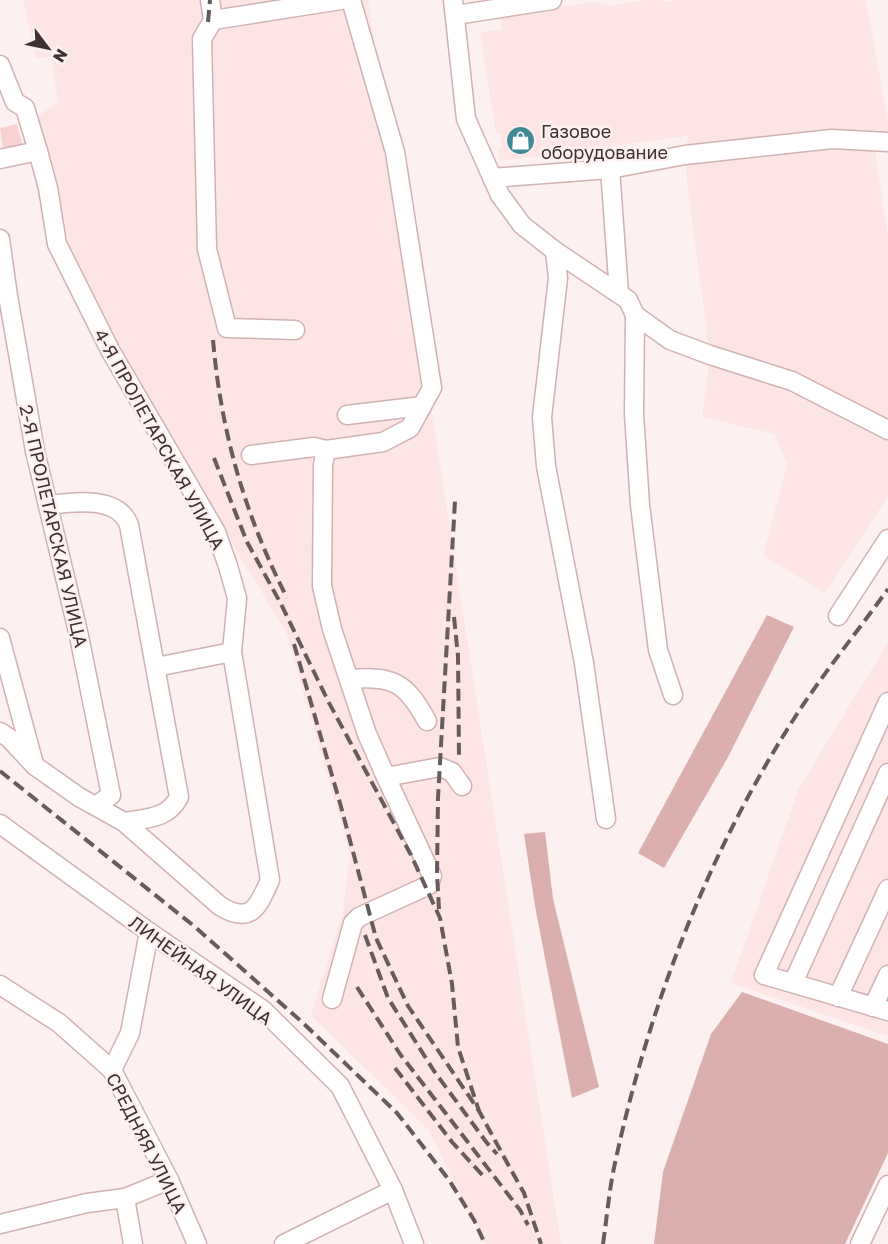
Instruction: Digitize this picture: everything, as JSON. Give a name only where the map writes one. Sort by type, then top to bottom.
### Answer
[{"type":"street","points":[[210,0],[213,20],[202,39],[207,249],[226,328],[295,330]]},
{"type":"street","points":[[213,20],[341,0]]},
{"type":"street","points":[[251,455],[314,447],[326,450],[383,442],[410,428],[432,388],[395,152],[351,0]]},
{"type":"street","points":[[552,0],[454,7],[466,119],[500,195],[522,225],[628,300],[635,315],[634,414],[640,505],[658,650],[673,695]]},
{"type":"street","name":"4-Я ПРОЛЕТАРСКАЯ УЛИЦА","points":[[0,66],[8,104],[24,108],[38,150],[48,189],[57,244],[110,350],[216,532],[228,566],[237,598],[232,652],[270,880],[256,909],[250,913],[230,912],[220,906],[124,822]]},
{"type":"street","points":[[492,178],[610,169],[685,155],[832,139],[888,142]]},
{"type":"street","points":[[0,159],[38,150]]},
{"type":"street","points":[[610,169],[619,293]]},
{"type":"street","name":"2-Я ПРОЛЕТАРСКАЯ УЛИЦА","points":[[0,239],[34,451],[79,636],[111,795],[96,806]]},
{"type":"street","points":[[555,250],[558,278],[542,417],[546,465],[584,663],[606,819]]},
{"type":"street","points":[[635,315],[670,340],[792,381],[888,430]]},
{"type":"street","points":[[347,415],[422,406]]},
{"type":"street","points":[[326,450],[323,465],[322,586],[332,628],[367,734],[432,876],[429,885],[359,917],[353,923],[333,999]]},
{"type":"street","points":[[0,732],[9,738],[35,766],[79,797],[124,822],[166,813],[174,808],[179,796],[126,517],[108,505],[81,501],[48,505]]},
{"type":"street","points":[[838,616],[888,539]]},
{"type":"street","points":[[0,638],[8,696],[35,766]]},
{"type":"street","points":[[156,667],[232,652]]},
{"type":"street","points":[[349,679],[371,677],[392,681],[414,698],[427,721]]},
{"type":"street","points":[[888,702],[764,975],[880,1009],[888,975]]},
{"type":"street","points":[[386,777],[440,767],[452,772],[462,786]]},
{"type":"street","points":[[793,983],[888,773]]},
{"type":"street","name":"ЛИНЕЙНАЯ УЛИЦА","points":[[0,824],[149,932],[263,1010],[340,1086],[393,1190],[414,1244]]},
{"type":"street","points":[[838,997],[888,889]]},
{"type":"street","points":[[112,1070],[130,1033],[149,932]]},
{"type":"street","name":"СРЕДНЯЯ УЛИЦА","points":[[0,985],[59,1023],[112,1070],[169,1180],[197,1244]]},
{"type":"street","points":[[0,1224],[87,1203],[126,1198],[169,1180]]},
{"type":"street","points":[[860,1244],[888,1185]]},
{"type":"street","points":[[284,1244],[393,1190]]},
{"type":"street","points":[[126,1198],[133,1244]]},
{"type":"shaded area","points":[[23,0],[368,0],[561,1244],[485,1244],[429,1131],[311,1015],[343,912],[350,854],[286,632],[113,348],[75,265],[38,116],[58,102],[51,57],[36,58]]},
{"type":"shaded area","points":[[643,0],[663,0],[663,2],[676,0],[866,0],[888,121],[888,149],[875,151],[888,237],[888,496],[825,594],[763,555],[787,465],[775,434],[702,417],[710,355],[688,192],[685,155],[688,136],[500,161],[498,149],[503,148],[501,134],[496,134],[480,33],[502,29],[500,14],[555,5],[556,8],[594,2],[610,6]]},
{"type":"shaded area","points":[[17,124],[23,146],[3,151],[0,128]]},
{"type":"shaded area","points":[[767,615],[794,627],[727,759],[664,868],[638,853]]},
{"type":"shaded area","points":[[888,642],[888,1036],[731,983],[798,790]]},
{"type":"shaded area","points":[[545,832],[553,899],[599,1087],[572,1098],[535,906],[524,834]]},
{"type":"shaded area","points":[[742,992],[888,1044],[888,1153],[845,1244],[654,1244],[663,1172],[711,1034]]},
{"type":"railway","points":[[208,22],[210,0]]},
{"type":"railway","points":[[213,340],[222,408],[237,473],[259,536],[287,598]]},
{"type":"railway","points":[[214,458],[247,542],[281,604],[328,701],[411,855],[440,918],[452,984],[458,1047],[479,1111]]},
{"type":"railway","points":[[439,909],[438,798],[455,501]]},
{"type":"railway","points":[[603,1244],[615,1163],[645,1045],[664,987],[710,874],[736,819],[797,714],[888,589]]},
{"type":"railway","points":[[454,617],[458,656],[459,757]]},
{"type":"railway","points":[[294,644],[376,938],[408,1006],[479,1111],[524,1193],[541,1244]]},
{"type":"railway","points":[[0,771],[194,926],[302,1022],[397,1113],[449,1180],[474,1220],[485,1244]]},
{"type":"railway","points":[[365,935],[388,998],[434,1071],[497,1154]]},
{"type":"railway","points":[[357,987],[400,1054],[520,1210],[528,1225]]},
{"type":"railway","points":[[395,1068],[452,1142],[486,1179]]},
{"type":"place","name":"Газовое оборудование","points":[[520,141]]}]
